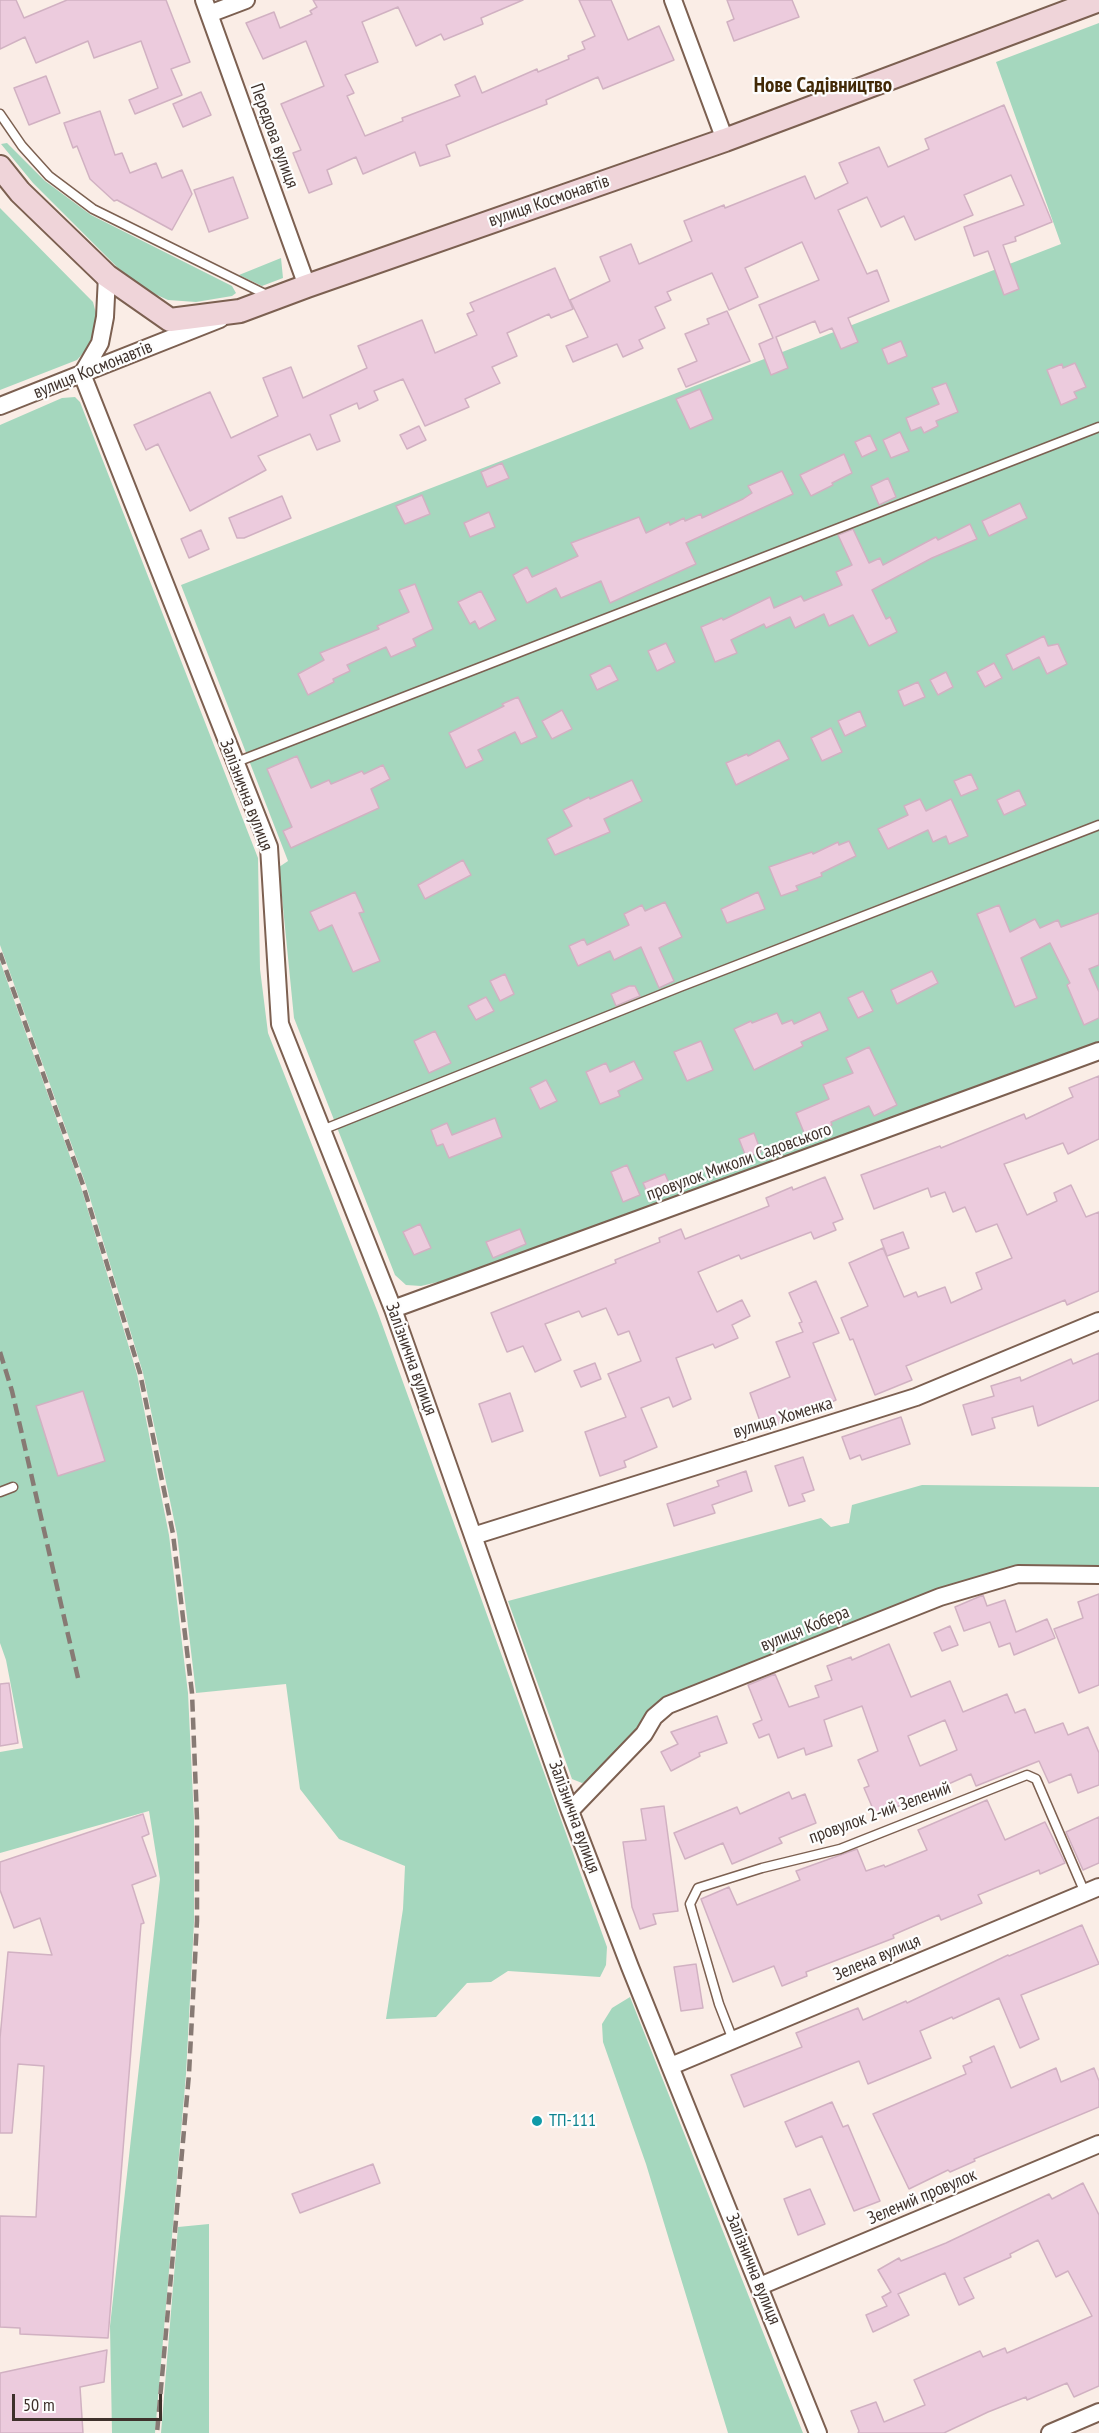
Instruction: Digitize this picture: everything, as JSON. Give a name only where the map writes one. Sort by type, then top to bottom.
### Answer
[{"type":"street","points":[[206,7],[246,0]]},
{"type":"street","points":[[673,0],[724,140]]},
{"type":"street","name":"вулиця Космонавтів","points":[[0,406],[307,286],[724,140],[1087,2]]},
{"type":"street","name":"Передова вулиця","points":[[206,7],[307,286]]},
{"type":"street","points":[[0,167],[20,192],[107,276],[170,320],[240,311]]},
{"type":"street","points":[[82,374],[100,343],[105,317],[107,276]]},
{"type":"street","name":"Залізнична вулиця","points":[[82,374],[269,847],[280,1024],[393,1309],[570,1810],[630,1968],[819,2433]]},
{"type":"street","name":"провулок Миколи Садовського","points":[[393,1309],[1099,1051]]},
{"type":"street","name":"вулиця Хоменка","points":[[473,1536],[916,1397],[1099,1321]]},
{"type":"street","name":"вулиця Кобера","points":[[570,1810],[644,1734],[654,1717],[668,1705],[940,1597],[1018,1574],[1099,1575]]},
{"type":"street","name":"Зелена вулиця","points":[[671,2066],[1092,1890]]},
{"type":"street","name":"Зелений провулок","points":[[760,2286],[1099,2144]]},
{"type":"street","points":[[1050,2433],[1099,2412]]},
{"type":"lane","points":[[0,114],[22,146],[49,176],[93,209],[275,298]]},
{"type":"lane","points":[[234,763],[1099,427]]},
{"type":"lane","points":[[322,1130],[680,987],[1099,825]]},
{"type":"lane","points":[[0,1492],[13,1487]]},
{"type":"lane","name":"провулок 2-ий Зелений","points":[[733,2040],[719,2004],[690,1904],[698,1887],[762,1868],[840,1849],[1027,1775],[1036,1779],[1092,1890]]},
{"type":"green space","points":[[1099,23],[1099,1045],[485,1271],[421,1286],[406,1285],[395,1275],[294,1018],[279,867],[288,861],[181,585],[1061,244],[996,62]]},
{"type":"green space","points":[[7,143],[45,181],[91,215],[232,286],[236,293],[232,296],[196,302],[168,300],[148,291],[117,267],[33,183],[1,144]]},
{"type":"green space","points":[[0,208],[93,302],[97,317],[93,342],[77,360],[0,390]]},
{"type":"green space","points":[[281,258],[283,278],[262,286],[239,275]]},
{"type":"green space","points":[[75,397],[80,402],[258,858],[260,969],[268,1033],[378,1313],[607,1947],[606,1965],[600,1977],[508,1971],[491,1982],[467,1983],[436,2017],[386,2019],[403,1909],[405,1866],[339,1839],[300,1789],[286,1684],[196,1693],[177,1534],[143,1373],[86,1185],[0,945],[0,425],[62,398]]},
{"type":"green space","points":[[0,961],[81,1187],[137,1374],[169,1535],[188,1693],[194,1819],[194,1922],[186,2074],[155,2433],[112,2433],[110,2326],[160,1879],[149,1811],[0,1853],[0,1752],[23,1748],[6,1660],[0,1643]]},
{"type":"green space","points":[[922,1485],[1099,1487],[1099,1569],[1018,1567],[663,1701],[594,1779],[582,1783],[572,1779],[508,1601],[821,1518],[831,1527],[849,1523],[852,1505]]},
{"type":"green space","points":[[630,1997],[803,2433],[728,2433],[646,2164],[603,2042],[602,2024],[612,2008]]},
{"type":"green space","points":[[209,2224],[209,2433],[161,2433],[178,2227]]},
{"type":"building","points":[[0,0],[16,0],[24,18],[67,0],[166,0],[190,62],[171,69],[182,95],[135,114],[129,100],[158,88],[141,41],[94,58],[88,41],[36,63],[25,37],[0,49]]},
{"type":"building","points":[[313,0],[523,0],[481,18],[483,24],[444,40],[441,34],[416,46],[398,7],[362,22],[378,62],[345,75],[354,93],[347,96],[365,136],[403,121],[402,118],[460,96],[455,85],[475,76],[482,93],[537,69],[538,72],[569,59],[568,56],[585,49],[582,42],[595,36],[579,0],[611,0],[628,40],[659,26],[674,60],[603,89],[598,77],[546,100],[547,104],[446,145],[450,156],[420,166],[415,152],[363,174],[356,157],[327,170],[332,184],[309,193],[293,153],[301,150],[281,104],[324,86],[306,41],[263,59],[246,23],[274,12],[280,28],[312,14],[310,11],[317,7]]},
{"type":"building","points":[[727,0],[792,0],[799,17],[734,41],[727,22],[734,19]]},
{"type":"building","points":[[46,76],[60,113],[29,125],[14,88]]},
{"type":"building","points":[[201,92],[211,115],[183,127],[173,104]]},
{"type":"building","points":[[1004,105],[1052,222],[1015,237],[1016,241],[1003,245],[1019,289],[1004,295],[988,251],[974,256],[964,227],[1024,205],[1011,175],[964,195],[973,215],[915,240],[904,216],[881,227],[867,197],[838,210],[867,274],[877,270],[889,301],[848,318],[858,342],[841,349],[832,328],[820,333],[815,321],[776,337],[788,368],[771,375],[759,344],[773,338],[759,305],[819,280],[802,242],[745,268],[758,297],[729,310],[712,273],[667,292],[671,300],[655,307],[665,328],[639,340],[643,348],[623,357],[617,344],[573,362],[566,346],[588,337],[570,300],[610,281],[600,257],[631,244],[639,264],[692,241],[684,221],[724,205],[725,208],[805,176],[815,199],[848,183],[839,163],[879,147],[888,167],[929,149],[925,139]]},
{"type":"building","points":[[100,111],[115,155],[122,153],[130,173],[156,163],[162,178],[182,170],[192,194],[172,230],[117,200],[114,201],[90,179],[77,146],[73,148],[64,123]]},
{"type":"building","points":[[233,177],[248,218],[209,232],[194,190]]},
{"type":"building","points":[[555,268],[573,309],[551,318],[549,314],[507,333],[517,356],[492,367],[500,383],[465,399],[469,407],[425,426],[403,379],[374,391],[378,400],[359,409],[357,403],[330,415],[340,441],[317,450],[310,434],[258,456],[266,470],[190,511],[158,444],[146,450],[134,425],[210,392],[231,438],[278,416],[263,378],[291,367],[303,398],[367,368],[358,346],[422,320],[435,353],[477,335],[467,314],[474,311],[470,303]]},
{"type":"building","points":[[727,311],[750,361],[686,387],[678,369],[697,361],[685,334],[709,324],[707,319]]},
{"type":"building","points":[[901,341],[907,356],[888,364],[882,349]]},
{"type":"building","points":[[1075,363],[1086,387],[1074,392],[1077,398],[1061,405],[1047,370],[1062,364],[1063,368]]},
{"type":"building","points":[[946,383],[958,412],[936,421],[938,426],[924,433],[921,427],[911,431],[906,418],[939,404],[932,388]]},
{"type":"building","points":[[700,389],[713,419],[690,429],[676,399]]},
{"type":"building","points":[[419,426],[426,440],[407,449],[400,435]]},
{"type":"building","points":[[900,432],[909,451],[891,458],[883,440]]},
{"type":"building","points":[[870,435],[877,450],[862,457],[855,442]]},
{"type":"building","points":[[844,454],[852,473],[811,496],[800,475]]},
{"type":"building","points":[[502,463],[509,478],[487,487],[481,472]]},
{"type":"building","points":[[782,471],[793,494],[686,543],[696,564],[610,603],[601,581],[561,598],[556,588],[527,603],[513,575],[527,567],[532,577],[578,556],[571,543],[639,517],[646,533],[669,522],[670,525],[684,518],[685,521],[701,514],[702,518],[743,499],[752,493],[748,486]]},
{"type":"building","points":[[888,478],[896,497],[879,505],[871,486]]},
{"type":"building","points":[[422,495],[430,514],[405,524],[396,506]]},
{"type":"building","points":[[282,496],[291,518],[244,538],[237,538],[229,518]]},
{"type":"building","points":[[1020,503],[1027,518],[989,536],[982,521]]},
{"type":"building","points":[[489,512],[495,527],[470,537],[464,523]]},
{"type":"building","points":[[970,524],[977,539],[932,558],[872,590],[886,619],[890,617],[897,632],[869,646],[853,615],[829,626],[824,614],[795,628],[790,617],[766,628],[764,624],[731,640],[737,653],[715,662],[701,627],[722,618],[723,620],[770,597],[774,608],[801,596],[804,601],[842,585],[836,572],[852,565],[838,535],[853,529],[869,563],[880,558],[883,565],[936,537],[938,540]]},
{"type":"building","points":[[201,530],[209,549],[189,558],[181,539]]},
{"type":"building","points":[[415,584],[433,629],[413,639],[416,646],[391,657],[386,647],[347,665],[350,671],[308,695],[298,674],[324,660],[320,653],[379,629],[377,626],[409,612],[399,590]]},
{"type":"building","points":[[481,591],[496,620],[479,629],[475,621],[470,624],[458,602]]},
{"type":"building","points":[[1044,636],[1048,646],[1058,644],[1067,664],[1047,674],[1039,657],[1013,670],[1006,655]]},
{"type":"building","points":[[666,643],[675,662],[657,671],[648,651]]},
{"type":"building","points":[[994,663],[1002,678],[985,687],[977,672]]},
{"type":"building","points":[[610,665],[618,680],[597,690],[590,675]]},
{"type":"building","points":[[946,672],[953,687],[938,695],[930,680]]},
{"type":"building","points":[[918,682],[925,697],[904,706],[898,691]]},
{"type":"building","points":[[518,697],[537,737],[521,744],[515,732],[478,750],[483,760],[466,768],[449,733]]},
{"type":"building","points":[[562,710],[572,729],[552,739],[542,721]]},
{"type":"building","points":[[860,711],[866,726],[845,736],[838,721]]},
{"type":"building","points":[[831,728],[842,752],[822,761],[811,738]]},
{"type":"building","points":[[779,740],[789,759],[736,785],[726,763],[747,754],[748,756]]},
{"type":"building","points":[[297,756],[311,788],[329,780],[331,784],[362,771],[364,774],[383,765],[390,779],[371,789],[379,808],[291,848],[283,831],[292,827],[267,769]]},
{"type":"building","points":[[971,774],[978,789],[961,796],[954,781]]},
{"type":"building","points":[[632,780],[642,801],[604,819],[610,832],[555,855],[547,839],[572,826],[563,810]]},
{"type":"building","points":[[1019,790],[1026,805],[1004,815],[997,800]]},
{"type":"building","points":[[920,799],[926,811],[951,799],[968,836],[949,844],[946,836],[933,842],[928,830],[888,849],[878,829],[908,815],[904,806]]},
{"type":"building","points":[[849,841],[856,856],[821,873],[822,876],[796,886],[798,890],[781,896],[769,867],[812,852],[813,854],[838,842],[839,845]]},
{"type":"building","points":[[463,860],[471,875],[425,899],[418,885]]},
{"type":"building","points":[[355,892],[364,912],[359,913],[380,961],[353,972],[332,925],[319,931],[310,912]]},
{"type":"building","points":[[758,892],[765,909],[727,923],[721,909]]},
{"type":"building","points":[[665,902],[682,937],[659,948],[674,981],[659,988],[641,947],[614,960],[610,951],[578,966],[569,946],[584,939],[587,945],[629,925],[624,914],[642,905],[645,911]]},
{"type":"building","points":[[999,905],[1010,932],[1035,919],[1040,928],[1058,920],[1061,927],[1099,913],[1099,965],[1089,969],[1099,992],[1099,1018],[1084,1025],[1067,985],[1070,983],[1050,943],[1021,958],[1037,998],[1015,1007],[977,914]]},
{"type":"building","points":[[932,971],[938,983],[897,1004],[891,990]]},
{"type":"building","points":[[505,974],[514,994],[500,1001],[490,981]]},
{"type":"building","points":[[629,986],[635,986],[640,996],[616,1006],[611,994]]},
{"type":"building","points":[[863,991],[873,1011],[858,1018],[848,998]]},
{"type":"building","points":[[486,997],[494,1011],[476,1020],[468,1006]]},
{"type":"building","points":[[820,1012],[828,1030],[801,1042],[803,1046],[754,1070],[734,1029],[777,1013],[782,1024],[792,1020],[794,1024]]},
{"type":"building","points":[[435,1031],[451,1063],[429,1073],[414,1041]]},
{"type":"building","points":[[701,1041],[713,1070],[687,1081],[674,1052]]},
{"type":"building","points":[[869,1047],[897,1105],[874,1116],[869,1106],[831,1122],[832,1125],[805,1135],[796,1113],[829,1099],[823,1085],[853,1073],[846,1058]]},
{"type":"building","points":[[634,1061],[643,1079],[618,1091],[620,1096],[600,1104],[586,1072],[606,1063],[610,1072]]},
{"type":"building","points":[[1099,1076],[1099,1139],[1068,1154],[1063,1143],[1004,1164],[1027,1215],[1057,1201],[1054,1193],[1071,1185],[1086,1217],[1099,1212],[1099,1291],[1067,1305],[1065,1300],[906,1366],[912,1380],[875,1395],[853,1339],[850,1340],[841,1318],[868,1306],[849,1263],[883,1248],[904,1297],[916,1292],[918,1297],[945,1287],[951,1303],[982,1289],[976,1273],[1012,1258],[997,1224],[976,1232],[965,1207],[953,1212],[945,1192],[931,1197],[928,1188],[874,1209],[861,1175],[940,1146],[941,1148],[1024,1114],[1026,1119],[1073,1097],[1069,1088]]},
{"type":"building","points":[[546,1080],[557,1101],[540,1109],[530,1088]]},
{"type":"building","points":[[495,1118],[502,1137],[449,1158],[443,1144],[437,1146],[431,1130],[447,1123],[452,1135]]},
{"type":"building","points":[[754,1133],[761,1152],[746,1157],[739,1139]]},
{"type":"building","points":[[627,1165],[640,1195],[623,1202],[611,1172]]},
{"type":"building","points":[[665,1174],[672,1190],[650,1199],[643,1183]]},
{"type":"building","points":[[825,1177],[843,1219],[833,1223],[836,1230],[814,1239],[811,1232],[741,1259],[739,1255],[698,1272],[717,1312],[742,1300],[750,1316],[732,1325],[738,1338],[715,1348],[713,1344],[676,1358],[691,1399],[673,1407],[669,1397],[641,1408],[657,1447],[624,1461],[626,1467],[600,1476],[585,1432],[626,1417],[608,1374],[641,1361],[629,1331],[618,1335],[606,1308],[582,1317],[579,1311],[545,1324],[561,1360],[535,1372],[523,1346],[507,1352],[491,1313],[616,1263],[615,1260],[660,1242],[659,1238],[681,1229],[685,1239],[769,1206],[766,1198]]},
{"type":"building","points":[[420,1224],[431,1248],[414,1255],[403,1232]]},
{"type":"building","points":[[520,1229],[526,1244],[493,1258],[486,1242]]},
{"type":"building","points":[[903,1232],[909,1248],[887,1256],[881,1240]]},
{"type":"building","points":[[816,1281],[839,1333],[813,1343],[836,1400],[777,1425],[774,1419],[761,1424],[750,1393],[790,1377],[776,1342],[803,1332],[799,1323],[802,1322],[789,1293]]},
{"type":"building","points":[[1099,1353],[1099,1400],[1038,1426],[1033,1406],[992,1418],[995,1428],[972,1435],[963,1405],[994,1396],[991,1386],[1020,1377],[1021,1381],[1071,1359],[1073,1364]]},
{"type":"building","points":[[595,1363],[601,1379],[581,1387],[574,1371]]},
{"type":"building","points":[[83,1391],[105,1461],[58,1476],[36,1406]]},
{"type":"building","points":[[510,1393],[523,1431],[492,1442],[479,1404]]},
{"type":"building","points":[[901,1417],[910,1444],[862,1460],[860,1455],[850,1459],[842,1437]]},
{"type":"building","points":[[803,1457],[814,1490],[802,1494],[805,1501],[789,1506],[775,1466]]},
{"type":"building","points":[[746,1471],[752,1491],[712,1505],[715,1513],[674,1526],[667,1504],[719,1486],[717,1481]]},
{"type":"building","points":[[1099,1594],[1099,1685],[1079,1693],[1054,1629],[1083,1618],[1078,1602]]},
{"type":"building","points":[[983,1595],[987,1606],[1005,1600],[1016,1632],[1047,1619],[1055,1638],[1014,1655],[1010,1643],[999,1647],[990,1622],[964,1631],[955,1607]]},
{"type":"building","points":[[950,1626],[958,1645],[942,1651],[934,1633]]},
{"type":"building","points":[[889,1644],[911,1697],[950,1681],[963,1712],[1007,1694],[1015,1713],[1025,1709],[1035,1733],[1063,1723],[1068,1735],[1088,1727],[1099,1753],[1099,1785],[1078,1793],[1071,1774],[1049,1783],[1039,1761],[976,1786],[971,1774],[876,1816],[864,1788],[869,1786],[858,1760],[878,1751],[862,1706],[824,1720],[832,1746],[806,1755],[804,1748],[778,1758],[769,1734],[759,1738],[753,1724],[762,1720],[748,1685],[775,1674],[789,1707],[819,1697],[815,1686],[832,1680],[827,1666],[851,1657],[852,1660]],"holes":[[[945,1720],[957,1750],[920,1766],[908,1736]]]},
{"type":"building","points":[[9,1683],[18,1743],[0,1746],[0,1684]]},
{"type":"building","points":[[717,1716],[727,1743],[699,1753],[700,1756],[671,1771],[661,1752],[678,1744],[671,1732]]},
{"type":"building","points":[[789,1792],[792,1799],[805,1794],[816,1823],[779,1838],[782,1843],[732,1864],[723,1843],[685,1859],[674,1833],[737,1807],[740,1814]]},
{"type":"building","points":[[987,1800],[1005,1840],[1045,1822],[1065,1863],[1040,1874],[1039,1870],[978,1895],[982,1903],[941,1920],[939,1915],[893,1935],[894,1938],[806,1972],[807,1976],[782,1986],[774,1966],[733,1982],[701,1899],[729,1887],[737,1905],[800,1880],[796,1871],[857,1849],[866,1871],[884,1865],[885,1867],[927,1850],[918,1830]]},
{"type":"building","points":[[664,1806],[678,1911],[653,1914],[656,1924],[640,1929],[632,1907],[623,1842],[646,1840],[641,1809]]},
{"type":"building","points":[[143,1814],[149,1834],[142,1837],[156,1876],[132,1885],[144,1923],[141,1924],[108,2338],[20,2334],[20,2328],[0,2327],[0,2216],[36,2217],[44,2066],[18,2064],[12,2133],[0,2133],[0,2038],[8,1952],[52,1955],[40,1918],[14,1928],[0,1890],[0,1862]]},
{"type":"building","points":[[1099,1817],[1099,1863],[1083,1870],[1066,1832]]},
{"type":"building","points":[[1082,1925],[1099,1964],[1021,1995],[1039,2039],[1020,2048],[999,1998],[920,2031],[931,2058],[868,2084],[859,2061],[744,2107],[731,2075],[802,2047],[796,2033],[858,2008],[863,2020],[906,2001],[907,2003],[1008,1955]]},
{"type":"building","points":[[696,1964],[703,2008],[681,2011],[674,1967]]},
{"type":"building","points":[[994,2046],[1011,2088],[1056,2068],[1061,2082],[1094,2068],[1099,2081],[1099,2107],[974,2159],[975,2161],[950,2172],[948,2170],[909,2189],[873,2114],[966,2074],[963,2066],[972,2062],[970,2057]]},
{"type":"building","points":[[832,2102],[843,2127],[848,2125],[880,2201],[854,2211],[822,2136],[796,2147],[785,2122]]},
{"type":"building","points":[[373,2164],[380,2183],[300,2213],[292,2194]]},
{"type":"building","points":[[1083,2183],[1099,2215],[1099,2386],[1074,2397],[1067,2383],[1027,2400],[1026,2397],[988,2412],[944,2433],[858,2433],[851,2411],[876,2402],[884,2422],[925,2405],[914,2380],[980,2351],[983,2357],[1005,2348],[1007,2353],[1092,2316],[1068,2271],[1056,2277],[1038,2240],[1010,2254],[1011,2257],[964,2278],[974,2298],[959,2305],[945,2273],[898,2294],[909,2315],[873,2332],[866,2315],[887,2306],[882,2297],[891,2292],[878,2270],[899,2258],[901,2261],[946,2243],[1049,2194],[1052,2199]]},
{"type":"building","points":[[810,2189],[825,2224],[798,2235],[784,2199]]},
{"type":"building","points":[[107,2350],[104,2382],[80,2387],[83,2433],[0,2433],[0,2373]]},
{"type":"railway","points":[[0,953],[83,1185],[140,1373],[173,1534],[192,1693],[197,1819],[197,1921],[189,2074],[157,2433]]},
{"type":"railway","points":[[0,1352],[12,1391],[78,1678]]},
{"type":"place","name":"ТП-111","points":[[537,2121]]},
{"type":"district","name":"Нове Садівництво","points":[[823,86]]}]
